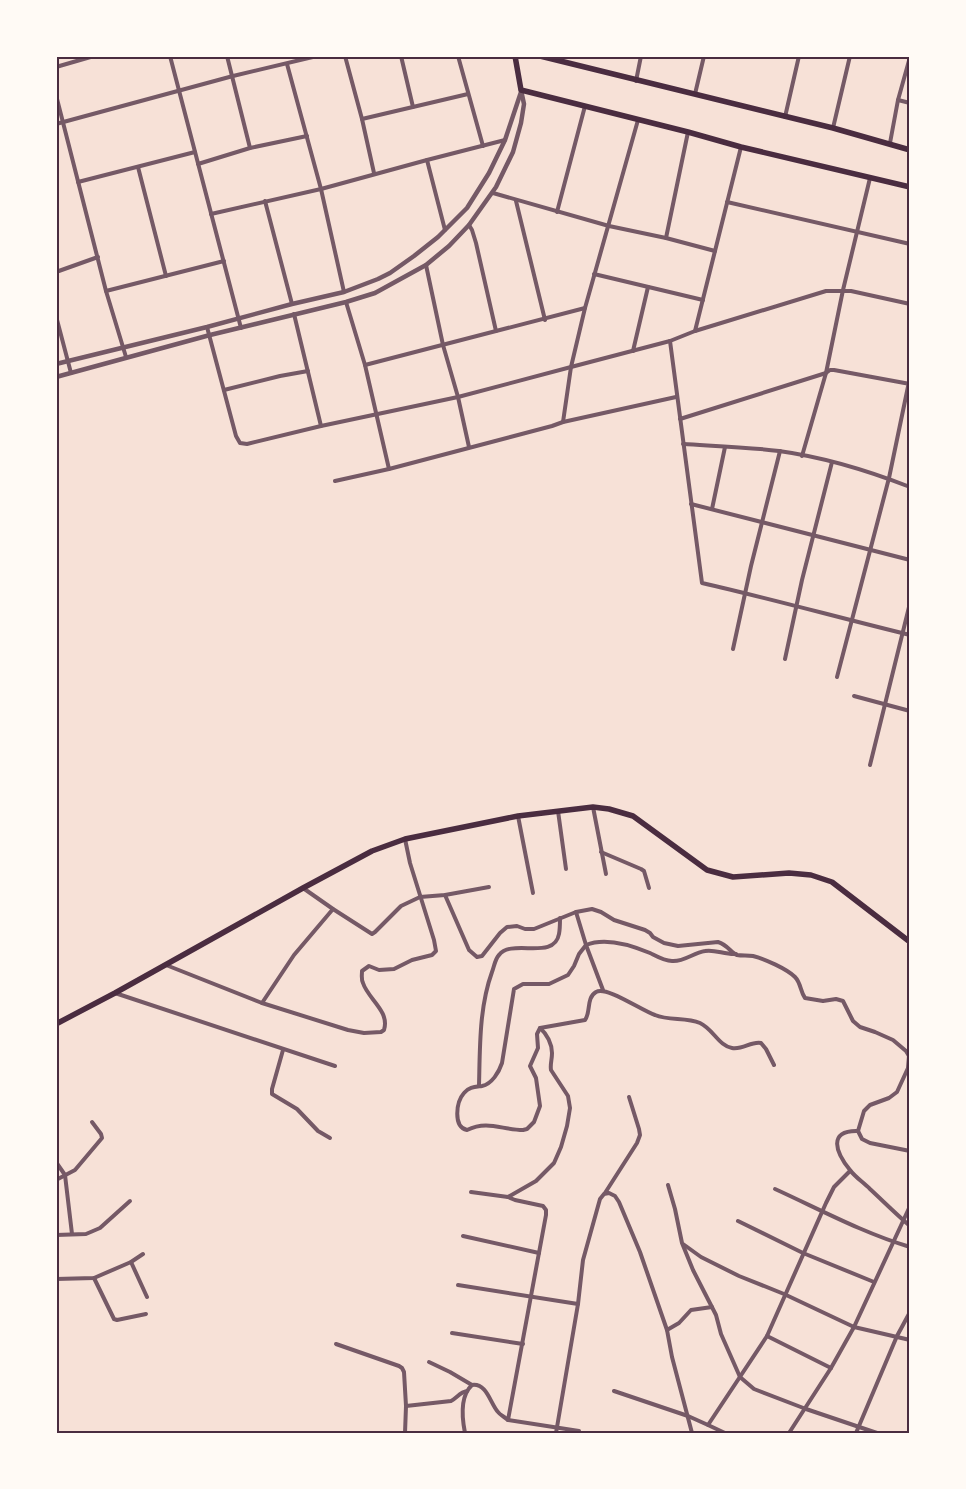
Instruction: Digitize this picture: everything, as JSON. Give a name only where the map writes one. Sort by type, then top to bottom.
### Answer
[{"type":"highway","points":[[516,56],[521,90],[741,147],[910,187]]},
{"type":"highway","points":[[540,56],[833,128],[910,150]]},
{"type":"highway","points":[[56,1024],[115,994],[372,851],[405,839],[518,816],[593,807],[609,809],[633,816],[707,870],[733,877],[789,873],[811,874],[832,882],[910,942]]},
{"type":"street","points":[[56,66],[94,56]]},
{"type":"street","points":[[170,56],[241,328]]},
{"type":"street","points":[[227,56],[250,148]]},
{"type":"street","points":[[56,124],[232,76],[316,56]]},
{"type":"street","points":[[345,56],[374,173]]},
{"type":"street","points":[[400,56],[413,106]]},
{"type":"street","points":[[458,56],[483,146]]},
{"type":"street","points":[[636,81],[641,56]]},
{"type":"street","points":[[695,94],[704,56]]},
{"type":"street","points":[[785,117],[798,56]]},
{"type":"street","points":[[833,128],[850,56]]},
{"type":"street","points":[[890,143],[898,100],[909,59]]},
{"type":"street","points":[[287,64],[321,189],[344,292]]},
{"type":"street","points":[[56,364],[344,292],[390,273],[445,230],[467,208],[489,172],[505,140],[521,90]]},
{"type":"street","points":[[56,377],[210,335],[346,302],[375,293],[426,264],[449,246],[469,225],[493,193],[513,152],[522,122],[524,104],[521,90]]},
{"type":"street","points":[[362,119],[468,94]]},
{"type":"street","points":[[56,95],[106,291],[126,357]]},
{"type":"street","points":[[898,100],[910,103]]},
{"type":"street","points":[[558,212],[585,106]]},
{"type":"street","points":[[562,422],[571,367],[585,308],[638,120]]},
{"type":"street","points":[[666,238],[688,132]]},
{"type":"street","points":[[198,164],[250,148],[307,136]]},
{"type":"street","points":[[212,214],[321,189],[374,173],[505,140]]},
{"type":"street","points":[[695,331],[741,147]]},
{"type":"street","points":[[78,182],[195,152]]},
{"type":"street","points":[[426,160],[445,230]]},
{"type":"street","points":[[138,167],[166,276]]},
{"type":"street","points":[[802,456],[826,373],[856,232],[870,178]]},
{"type":"street","points":[[493,193],[609,226],[666,238],[714,251]]},
{"type":"street","points":[[516,200],[544,320]]},
{"type":"street","points":[[266,201],[292,304]]},
{"type":"street","points":[[727,202],[910,244]]},
{"type":"street","points":[[469,225],[476,243],[496,332]]},
{"type":"street","points":[[56,272],[98,257]]},
{"type":"street","points":[[106,291],[224,261]]},
{"type":"street","points":[[426,264],[443,345],[458,397],[469,447]]},
{"type":"street","points":[[594,274],[703,300]]},
{"type":"street","points":[[633,350],[648,287]]},
{"type":"street","points":[[207,327],[236,436],[240,443],[248,444],[321,426],[458,397],[670,341],[695,331],[826,291],[843,290],[910,304]]},
{"type":"street","points":[[346,302],[365,365],[389,469]]},
{"type":"street","points":[[365,365],[585,308]]},
{"type":"street","points":[[294,314],[321,426]]},
{"type":"street","points":[[56,316],[71,373]]},
{"type":"street","points":[[160,338],[163,348]]},
{"type":"street","points":[[670,341],[702,583],[910,635]]},
{"type":"street","points":[[680,419],[826,373],[830,370],[909,384]]},
{"type":"street","points":[[224,390],[308,371]]},
{"type":"street","points":[[837,677],[889,478],[910,377]]},
{"type":"street","points":[[335,481],[389,469],[562,422],[676,397]]},
{"type":"street","points":[[683,444],[780,451],[832,462],[889,478],[910,487]]},
{"type":"street","points":[[712,509],[725,447]]},
{"type":"street","points":[[733,649],[751,566],[780,451]]},
{"type":"street","points":[[784,659],[832,462]]},
{"type":"street","points":[[691,504],[910,560]]},
{"type":"street","points":[[870,765],[910,603]]},
{"type":"street","points":[[854,696],[910,711]]},
{"type":"street","points":[[593,807],[606,874]]},
{"type":"street","points":[[558,811],[566,869]]},
{"type":"street","points":[[518,816],[534,893]]},
{"type":"street","points":[[166,965],[262,1003],[356,1032],[382,1032],[386,1025],[382,1012],[363,984],[362,970],[369,966],[379,970],[394,970],[412,960],[432,955],[436,951],[410,863],[405,839]]},
{"type":"street","points":[[601,852],[644,871],[649,888]]},
{"type":"street","points":[[303,888],[372,934],[401,906],[420,898],[489,887]]},
{"type":"street","points":[[445,895],[469,950],[477,957],[482,956],[507,927],[517,926],[530,930],[576,912],[587,910],[597,910],[614,920],[645,930],[658,940],[664,942],[678,946],[718,942],[728,946],[736,954]]},
{"type":"street","points":[[262,1003],[294,955],[333,909]]},
{"type":"street","points":[[576,912],[602,990]]},
{"type":"street","points":[[478,1086],[482,1015],[488,982],[498,957],[502,951],[510,948],[543,948],[552,944],[559,935],[560,918]]},
{"type":"street","points":[[540,1028],[537,1034],[538,1048],[530,1066],[536,1078],[540,1106],[531,1126],[523,1130],[484,1125],[475,1126],[467,1130],[462,1128],[459,1124],[459,1100],[464,1092],[490,1082],[498,1073],[502,1063],[514,989],[523,984],[549,984],[568,975],[586,945],[598,942],[636,947],[670,962],[689,958],[710,950],[727,954],[753,956],[788,971],[797,978],[805,998],[823,1001],[836,999],[843,1001],[853,1021],[860,1027],[893,1040],[906,1051],[909,1056],[908,1068],[900,1087],[889,1098],[870,1105],[864,1111],[858,1131],[862,1139],[870,1143],[910,1151]]},
{"type":"street","points":[[540,1028],[585,1020],[592,996],[602,990],[634,1004],[655,1016],[699,1023],[710,1030],[722,1044],[729,1048],[740,1048],[754,1043],[761,1043],[766,1048],[774,1065]]},
{"type":"street","points":[[115,994],[335,1066]]},
{"type":"street","points":[[508,1197],[536,1181],[554,1163],[567,1126],[570,1108],[568,1096],[552,1070],[551,1046],[547,1036],[540,1028]]},
{"type":"street","points":[[283,1050],[272,1094],[296,1109],[318,1131],[330,1138]]},
{"type":"street","points":[[556,1433],[578,1304],[583,1260],[600,1199],[637,1143],[640,1135],[629,1097]]},
{"type":"street","points":[[56,1180],[74,1170],[102,1138],[92,1122]]},
{"type":"street","points":[[858,1131],[850,1131],[837,1138],[839,1154],[850,1171],[910,1226]]},
{"type":"street","points":[[56,1162],[65,1175],[72,1234]]},
{"type":"street","points":[[708,1425],[767,1336],[784,1294],[834,1187],[850,1171]]},
{"type":"street","points":[[668,1185],[682,1243],[693,1270],[716,1315],[721,1334],[740,1376],[754,1389],[877,1433]]},
{"type":"street","points":[[774,1189],[843,1221],[910,1247]]},
{"type":"street","points":[[471,1192],[508,1197],[543,1206],[546,1210],[508,1420]]},
{"type":"street","points":[[604,1194],[609,1193],[615,1196],[619,1202],[640,1252],[667,1330],[672,1357],[692,1433]]},
{"type":"street","points":[[56,1235],[86,1234],[100,1228],[130,1201]]},
{"type":"street","points":[[789,1433],[831,1368],[854,1326],[910,1206]]},
{"type":"street","points":[[738,1221],[803,1253],[874,1282]]},
{"type":"street","points":[[462,1236],[539,1253]]},
{"type":"street","points":[[682,1243],[700,1257],[739,1276],[854,1326],[910,1340]]},
{"type":"street","points":[[56,1279],[94,1278],[131,1262],[143,1254]]},
{"type":"street","points":[[131,1262],[148,1297]]},
{"type":"street","points":[[94,1278],[114,1319],[146,1314]]},
{"type":"street","points":[[458,1285],[578,1304]]},
{"type":"street","points":[[667,1330],[678,1324],[690,1310],[712,1307]]},
{"type":"street","points":[[856,1433],[897,1336],[910,1312]]},
{"type":"street","points":[[452,1333],[522,1344]]},
{"type":"street","points":[[767,1336],[831,1368]]},
{"type":"street","points":[[336,1344],[402,1368],[404,1372],[406,1406],[405,1433]]},
{"type":"street","points":[[429,1362],[472,1385],[475,1384],[483,1388],[498,1413],[508,1420],[579,1431]]},
{"type":"street","points":[[465,1433],[463,1419],[464,1401],[467,1391],[472,1385]]},
{"type":"street","points":[[406,1406],[451,1401],[462,1392],[467,1391]]},
{"type":"street","points":[[614,1391],[688,1416],[725,1433]]}]
